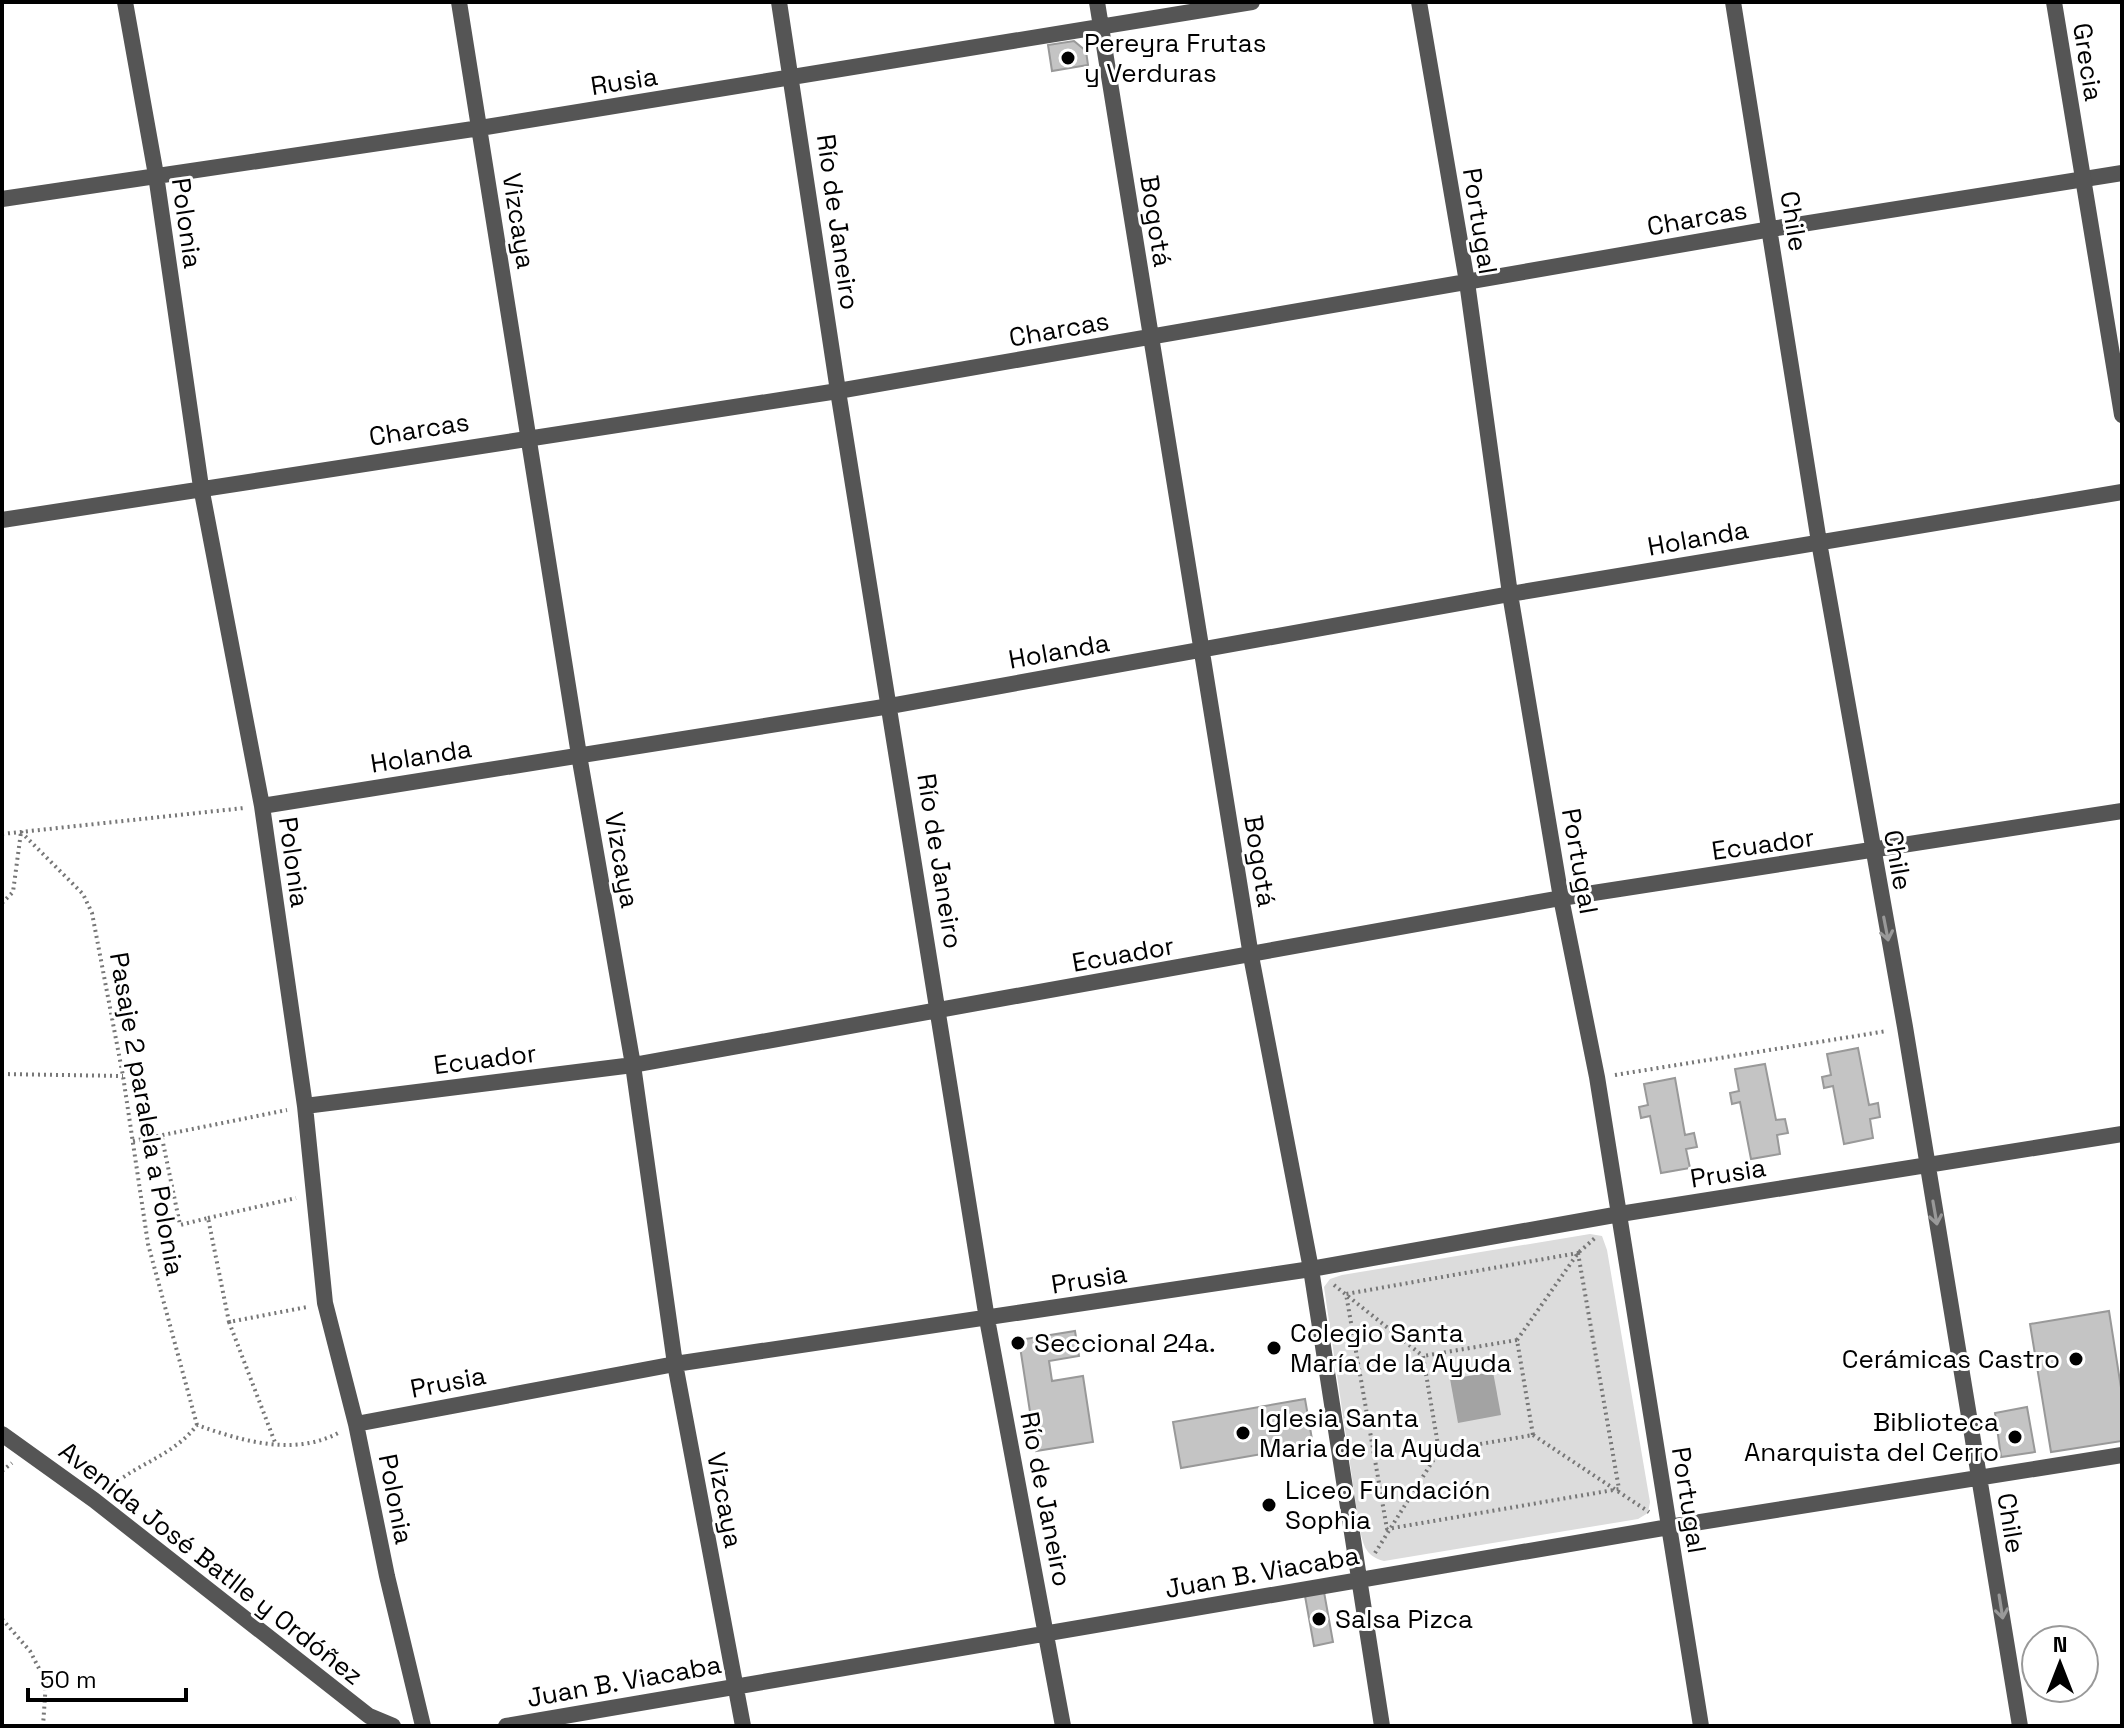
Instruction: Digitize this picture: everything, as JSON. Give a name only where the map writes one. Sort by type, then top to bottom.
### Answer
[{"type":"street","name":"Polonia","points":[[125,2],[156,175],[201,487],[262,806],[305,1106],[325,1303],[356,1424],[423,1726]]},
{"type":"street","name":"Vizcaya","points":[[459,2],[579,755],[633,1065],[675,1364],[743,1726]]},
{"type":"street","name":"Río de Janeiro","points":[[779,2],[793,78],[838,391],[940,1010],[987,1319],[1063,1726]]},
{"type":"street","name":"Bogotá","points":[[1097,2],[1251,956],[1311,1269],[1382,1726]]},
{"type":"street","name":"Rusia","points":[[2,199],[480,128],[1252,2]]},
{"type":"street","name":"Portugal","points":[[1419,2],[1467,282],[1510,594],[1561,898],[1597,1077],[1620,1214],[1663,1523],[1701,1726]]},
{"type":"street","name":"Chile","points":[[1733,2],[1819,542],[1905,1027],[2020,1726]]},
{"type":"street","name":"Grecia","points":[[2054,2],[2122,415]]},
{"type":"street","name":"Charcas","points":[[2,520],[838,391],[1771,229],[2122,173]]},
{"type":"street","name":"Holanda","points":[[262,806],[890,706],[1510,594],[2122,492]]},
{"type":"street","name":"Ecuador","points":[[305,1106],[633,1065],[1561,898],[2122,811]]},
{"type":"street","name":"Prusia","points":[[356,1424],[675,1364],[1311,1269],[1620,1214],[2122,1134]]},
{"type":"street","name":"Avenida José Batlle y Ordóñez","points":[[2,1434],[94,1500],[369,1716],[393,1726]]},
{"type":"street","name":"Juan B. Viacaba","points":[[506,1726],[1358,1580],[1663,1523],[1980,1479],[2122,1455]]},
{"type":"path","points":[[2,834],[262,806]]},
{"type":"path","points":[[2,903],[13,892],[21,832]]},
{"type":"path","name":"Pasaje 2 paralela a Polonia","points":[[21,832],[83,894],[92,913],[123,1076],[148,1244],[197,1425]]},
{"type":"path","points":[[1597,1077],[1905,1027]]},
{"type":"path","points":[[2,1074],[123,1076]]},
{"type":"path","points":[[133,1141],[162,1138],[305,1106]]},
{"type":"path","points":[[162,1138],[180,1225],[313,1194]]},
{"type":"path","points":[[208,1218],[229,1322],[276,1445]]},
{"type":"path","points":[[1578,1253],[1619,1489]]},
{"type":"path","points":[[1346,1294],[1578,1253]]},
{"type":"path","points":[[1533,1435],[1517,1340],[1578,1253]]},
{"type":"path","points":[[1346,1294],[1423,1356],[1439,1451],[1387,1529],[1368,1566]]},
{"type":"path","points":[[1346,1294],[1387,1529]]},
{"type":"path","points":[[229,1322],[325,1303]]},
{"type":"path","points":[[1423,1356],[1517,1340]]},
{"type":"path","points":[[94,1500],[136,1466],[172,1451],[197,1425],[234,1438],[276,1445],[321,1443],[356,1424]]},
{"type":"path","points":[[1439,1451],[1533,1435],[1619,1489],[1663,1523]]},
{"type":"path","points":[[1387,1529],[1619,1489]]},
{"type":"path","points":[[2,1619],[30,1651],[46,1682],[43,1726]]},
{"type":"shaded area","points":[[1590,1234],[1602,1236],[1607,1250],[1650,1502],[1648,1513],[1638,1519],[1384,1561],[1372,1556],[1363,1543],[1359,1525],[1324,1287],[1330,1279],[1342,1275]]},
{"type":"shaded area","points":[[1493,1372],[1501,1415],[1458,1423],[1450,1379]]},
{"type":"building","name":"Pereyra Frutas y Verduras","points":[[1074,41],[1086,51],[1088,65],[1052,71],[1048,45]]},
{"type":"building","points":[[1858,1048],[1869,1105],[1878,1103],[1880,1117],[1870,1119],[1873,1138],[1844,1144],[1833,1086],[1824,1088],[1822,1077],[1831,1075],[1827,1054]]},
{"type":"building","points":[[1765,1064],[1776,1120],[1785,1119],[1788,1133],[1777,1135],[1780,1154],[1751,1159],[1740,1102],[1732,1104],[1730,1093],[1739,1091],[1735,1069]]},
{"type":"building","points":[[1675,1078],[1685,1135],[1694,1133],[1697,1147],[1686,1149],[1690,1168],[1661,1173],[1650,1116],[1641,1118],[1639,1107],[1648,1105],[1644,1084]]},
{"type":"building","name":"Cerámicas Castro","points":[[2109,1311],[2122,1394],[2122,1441],[2051,1452],[2030,1324]]},
{"type":"building","points":[[1075,1331],[1079,1356],[1049,1361],[1052,1381],[1083,1376],[1093,1442],[1036,1451],[1019,1340]]},
{"type":"building","name":"Iglesia Santa Maria de la Ayuda","points":[[1305,1399],[1313,1445],[1181,1468],[1173,1422]]},
{"type":"building","name":"Biblioteca Anarquista del Cerro","points":[[2027,1407],[2035,1452],[2001,1457],[1995,1413]]},
{"type":"building","name":"Salsa Pizca","points":[[1324,1592],[1333,1642],[1314,1646],[1305,1596]]},
{"type":"place","name":"Pereyra Frutas y Verduras","points":[[1068,58]]},
{"type":"place","name":"Seccional 24a.","points":[[1018,1343]]},
{"type":"place","name":"Colegio Santa María de la Ayuda","points":[[1274,1348]]},
{"type":"place","name":"Cerámicas Castro","points":[[2076,1359]]},
{"type":"place","name":"Iglesia Santa Maria de la Ayuda","points":[[1243,1433]]},
{"type":"place","name":"Biblioteca Anarquista del Cerro","points":[[2015,1437]]},
{"type":"place","name":"Liceo Fundación Sophia","points":[[1269,1505]]},
{"type":"place","name":"Salsa Pizca","points":[[1319,1619]]}]
